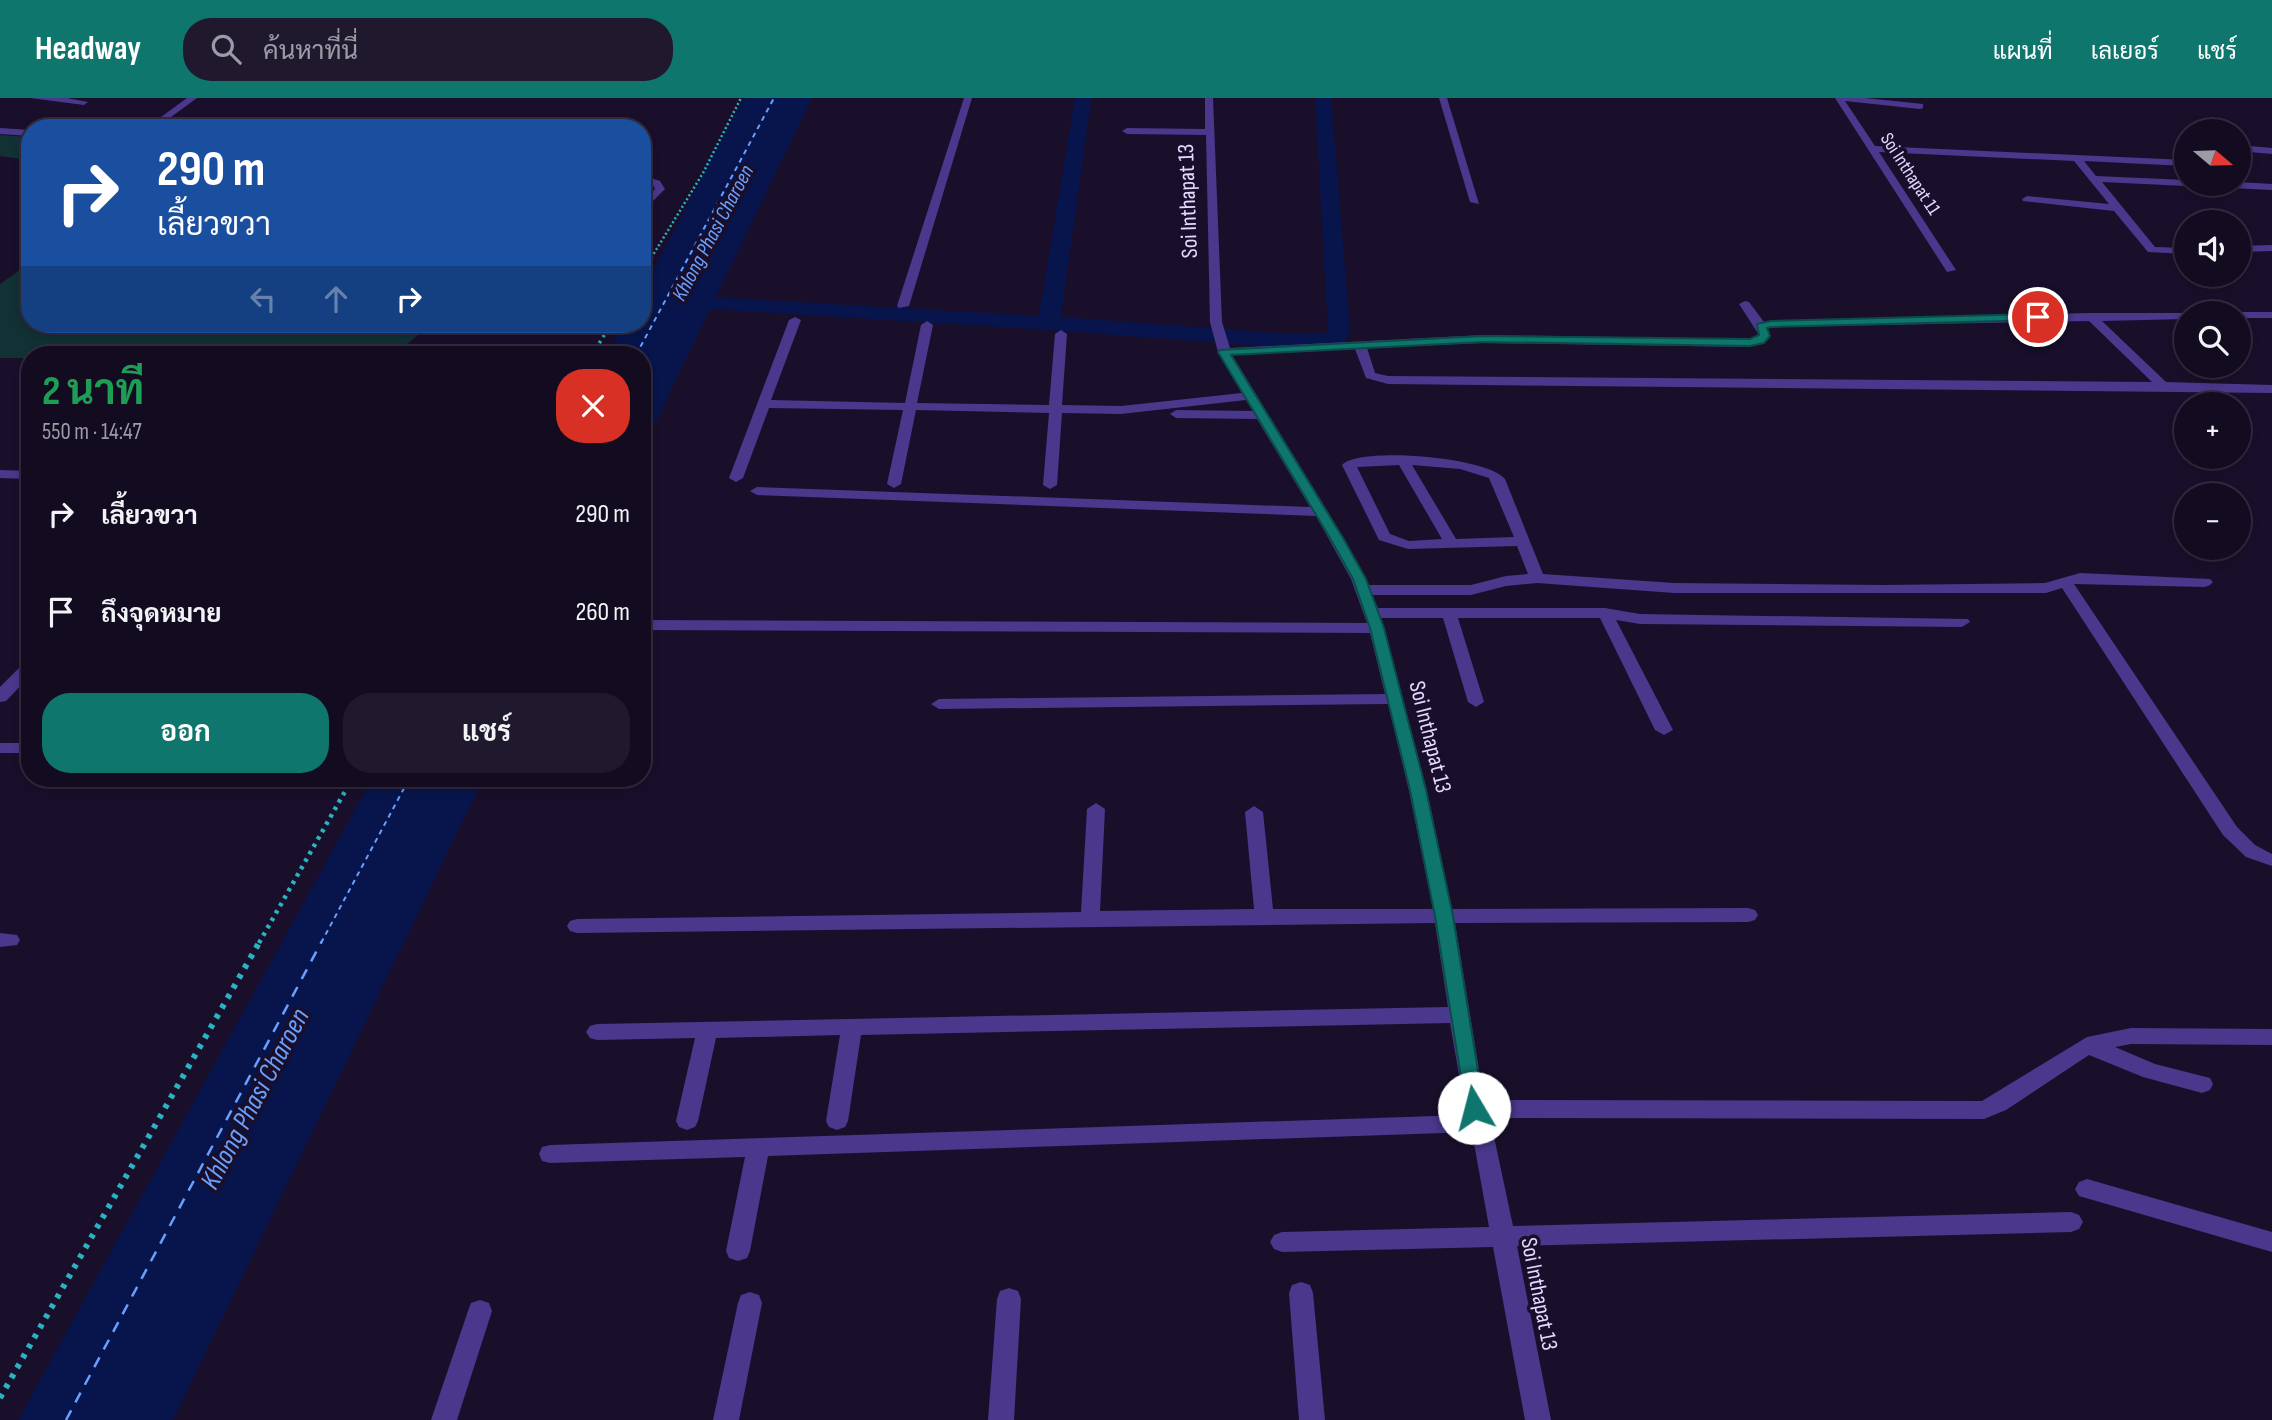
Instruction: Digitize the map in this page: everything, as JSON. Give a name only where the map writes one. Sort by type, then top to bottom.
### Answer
[{"type":"street","points":[[34,98],[84,102]]},
{"type":"street","points":[[163,119],[193,98]]},
{"type":"street","points":[[903,306],[968,98]]},
{"type":"street","name":"Soi Inthapat 13","points":[[1209,98],[1221,343],[1249,396],[1321,512],[1364,590],[1374,620],[1418,790],[1444,916],[1477,1116],[1538,1420]]},
{"type":"street","points":[[1443,98],[1475,202]]},
{"type":"street","points":[[1839,98],[1920,106]]},
{"type":"street","name":"Soi Inthapat 11","points":[[1839,98],[1951,270]]},
{"type":"street","points":[[0,131],[21,132]]},
{"type":"street","points":[[1127,131],[1210,132]]},
{"type":"street","points":[[1873,149],[2174,163]]},
{"type":"street","points":[[2251,149],[2272,151]]},
{"type":"street","points":[[2078,160],[2152,250],[2174,251]]},
{"type":"street","points":[[2093,179],[2174,182]]},
{"type":"street","points":[[651,181],[657,183],[660,189],[651,199]]},
{"type":"street","points":[[2251,186],[2272,187]]},
{"type":"street","points":[[2027,199],[2116,208]]},
{"type":"street","points":[[2251,249],[2272,248]]},
{"type":"street","points":[[1221,343],[1360,345],[1483,339],[1750,343],[1765,336],[1745,304]]},
{"type":"street","points":[[2251,316],[2272,315]]},
{"type":"street","points":[[2090,316],[2163,386]]},
{"type":"street","points":[[1761,326],[1781,323],[2174,316]]},
{"type":"street","points":[[736,478],[795,320]]},
{"type":"street","points":[[894,484],[927,325]]},
{"type":"street","points":[[1050,485],[1058,410],[1061,334]]},
{"type":"street","points":[[1360,345],[1370,375],[1388,380],[2272,389]]},
{"type":"street","points":[[764,404],[1121,410],[1249,396]]},
{"type":"street","points":[[1121,410],[1142,413],[1261,415]]},
{"type":"street","points":[[1404,460],[1451,543]]},
{"type":"street","points":[[1522,541],[1408,545],[1384,537],[1349,465],[1404,460],[1443,461],[1493,475],[1498,479],[1537,578]]},
{"type":"street","points":[[0,474],[21,475]]},
{"type":"street","points":[[757,491],[1321,512]]},
{"type":"street","points":[[1364,590],[1471,590],[1495,583],[1537,578],[1674,588],[1884,590],[2046,588],[2080,578],[2205,582]]},
{"type":"street","points":[[2065,582],[2230,831],[2243,847],[2259,857],[2272,860]]},
{"type":"street","points":[[1449,613],[1476,702]]},
{"type":"street","points":[[651,625],[1374,620],[1449,613],[1605,613],[1640,619],[1962,622]]},
{"type":"street","points":[[1605,613],[1664,730]]},
{"type":"street","points":[[0,697],[21,675]]},
{"type":"street","points":[[939,704],[1395,699]]},
{"type":"street","points":[[0,748],[21,748]]},
{"type":"street","points":[[1090,919],[1096,809]]},
{"type":"street","points":[[1254,812],[1264,916]]},
{"type":"street","points":[[577,926],[1264,916],[1748,915]]},
{"type":"street","points":[[597,1032],[1461,1015]]},
{"type":"street","points":[[837,1121],[852,1027]]},
{"type":"street","points":[[687,1121],[707,1030]]},
{"type":"street","points":[[550,1154],[1477,1116],[1984,1110],[1998,1104],[2087,1045],[2131,1036],[2272,1037]]},
{"type":"street","points":[[2087,1045],[2151,1071],[2202,1084]]},
{"type":"street","points":[[738,1251],[758,1147]]},
{"type":"street","points":[[2087,1189],[2272,1242]]},
{"type":"street","points":[[1282,1242],[2071,1222]]},
{"type":"street","points":[[1301,1293],[1312,1420]]},
{"type":"street","points":[[1001,1420],[1009,1299]]},
{"type":"street","points":[[726,1420],[750,1303]]},
{"type":"street","points":[[444,1420],[480,1311]]},
{"type":"path","points":[[651,258],[703,173],[741,98]]},
{"type":"path","points":[[0,1398],[347,787]]},
{"type":"green space","points":[[0,135],[21,136],[21,159],[0,156]]},
{"type":"green space","points":[[21,269],[21,333],[421,333],[404,346],[21,346],[21,358],[0,358],[0,284]]},
{"type":"water","name":"Khlong Phasi Charoen","points":[[744,98],[812,98],[651,431],[651,346],[611,346],[618,333],[651,333],[651,273]]},
{"type":"water","name":"Khlong Phasi Charoen","points":[[368,787],[479,787],[173,1420],[18,1420]]},
{"type":"waterway","points":[[1049,323],[1083,98]]},
{"type":"waterway","points":[[1049,323],[1277,340],[1335,340],[1339,330],[1323,98]]},
{"type":"waterway","name":"Khlong Phasi Charoen","points":[[677,301],[1049,323]]},
{"type":"ferry route","points":[[651,327],[774,98]]},
{"type":"ferry route","points":[[641,346],[648,333]]},
{"type":"ferry route","points":[[321,943],[405,787]]},
{"type":"ferry route","points":[[66,1420],[322,941]]},
{"type":"route","points":[[1474,1108],[1444,916],[1418,790],[1377,628],[1360,579],[1224,352],[1483,339],[1750,343],[1765,336],[1761,326],[1771,324],[2038,317]]}]
